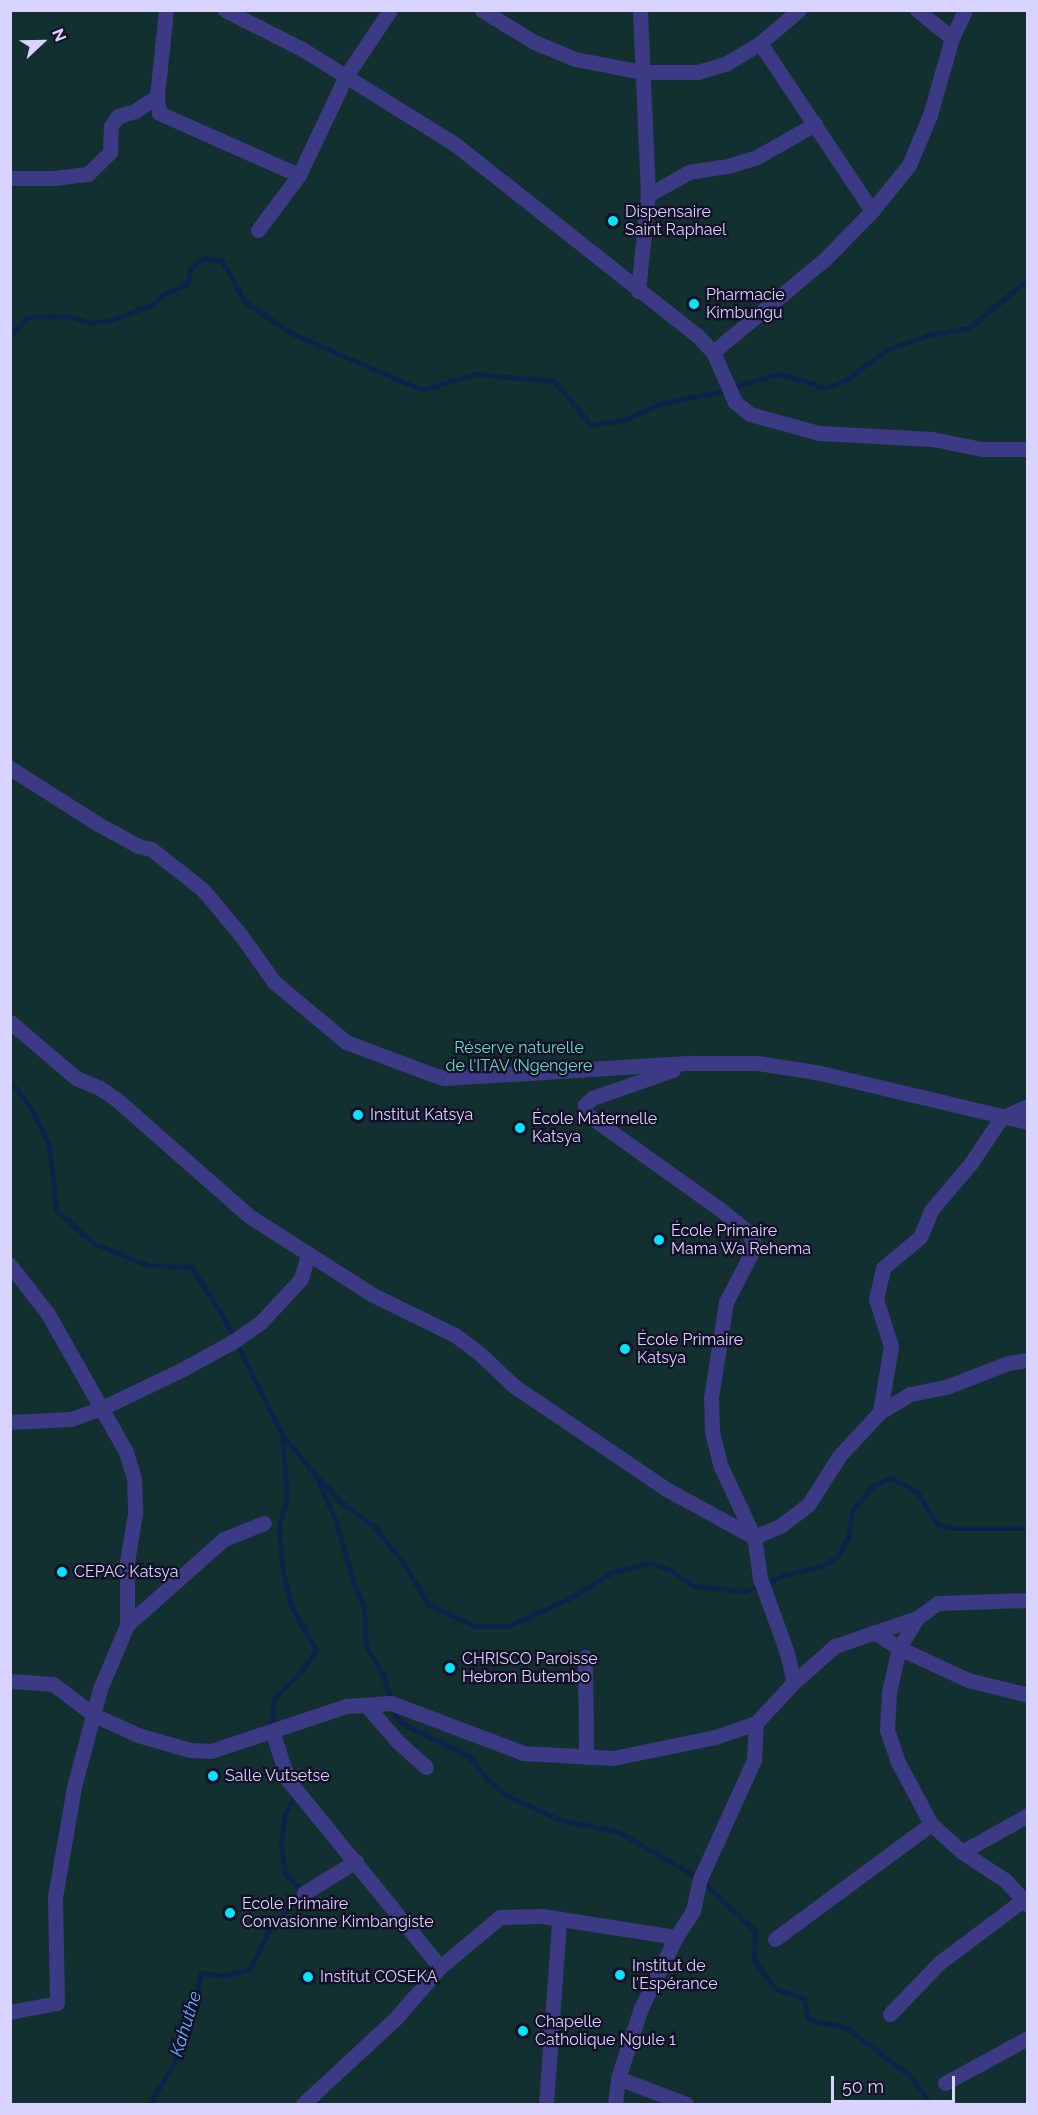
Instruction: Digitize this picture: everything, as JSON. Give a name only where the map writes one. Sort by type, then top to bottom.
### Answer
[{"type":"street","points":[[166,10],[157,96],[159,113],[299,175]]},
{"type":"street","points":[[225,10],[302,49],[456,145],[638,291],[697,335],[713,352],[735,402],[750,414],[771,422],[819,433],[932,439],[982,449],[1028,448]]},
{"type":"street","points":[[258,230],[299,175],[346,75],[390,10]]},
{"type":"street","points":[[482,10],[534,42],[575,59],[642,72],[698,72],[727,63],[760,43],[799,10]]},
{"type":"street","points":[[638,291],[648,195],[640,10]]},
{"type":"street","points":[[917,10],[952,38]]},
{"type":"street","points":[[713,352],[824,260],[872,211],[909,165],[930,115],[952,38],[965,10]]},
{"type":"street","points":[[760,43],[872,211]]},
{"type":"street","points":[[10,177],[54,178],[88,174],[110,152],[111,126],[118,116],[135,111],[157,96]]},
{"type":"street","points":[[648,195],[689,172],[728,166],[754,158],[814,124]]},
{"type":"street","points":[[10,768],[98,824],[138,846],[151,849],[182,873],[204,891],[240,934],[274,982],[346,1042],[444,1078],[692,1063],[757,1063],[816,1072],[915,1094],[1001,1118],[1028,1122]]},
{"type":"street","points":[[10,1022],[76,1078],[100,1088],[116,1099],[249,1216],[373,1294],[455,1335],[479,1353],[514,1386],[666,1489],[754,1537]]},
{"type":"street","points":[[692,1063],[592,1098],[585,1105],[585,1113],[721,1210],[747,1231],[753,1241],[752,1252],[726,1302],[711,1398],[712,1432],[721,1467],[754,1537],[763,1585],[786,1650],[794,1682]]},
{"type":"street","points":[[880,1412],[891,1346],[876,1299],[883,1268],[920,1237],[932,1209],[970,1163],[1001,1118],[1028,1106]]},
{"type":"street","points":[[10,1422],[71,1419],[102,1408],[183,1369],[234,1341],[260,1323],[301,1279],[308,1254]]},
{"type":"street","points":[[13,1273],[48,1314],[126,1452],[134,1478],[135,1514],[127,1562],[127,1625]]},
{"type":"street","points":[[754,1537],[780,1526],[807,1505],[840,1455],[880,1412],[910,1394],[946,1387],[1008,1363],[1028,1360]]},
{"type":"street","points":[[10,2012],[57,2003],[55,1897],[74,1787],[105,1672],[127,1625],[224,1539],[264,1523]]},
{"type":"street","points":[[10,1681],[53,1684],[94,1715],[138,1735],[190,1750],[211,1751],[346,1706],[391,1703],[523,1753],[586,1758],[635,1755],[715,1737],[756,1723],[794,1682],[835,1646],[917,1618],[938,1603],[1028,1600]]},
{"type":"street","points":[[891,2014],[939,1963],[1025,1902],[1005,1880],[962,1852],[931,1824],[898,1762],[887,1730],[889,1692],[899,1648],[917,1618]]},
{"type":"street","points":[[874,1632],[899,1648],[968,1680],[1028,1695]]},
{"type":"street","points":[[585,1657],[586,1758]]},
{"type":"street","points":[[366,1706],[397,1741],[426,1767]]},
{"type":"street","points":[[615,2104],[618,2078],[641,2008],[675,1937],[696,1901],[704,1872],[754,1760],[756,1723]]},
{"type":"street","points":[[272,1731],[288,1780],[440,1967]]},
{"type":"street","points":[[962,1852],[1028,1815]]},
{"type":"street","points":[[775,1939],[931,1824]]},
{"type":"street","points":[[304,1893],[356,1862]]},
{"type":"street","points":[[303,2104],[396,2018],[440,1967],[500,1917],[542,1917],[675,1937]]},
{"type":"street","points":[[546,2104],[560,1921]]},
{"type":"street","points":[[945,2083],[1028,2038]]},
{"type":"street","points":[[618,2078],[686,2104]]},
{"type":"green space","name":"Réserve naturelle de l'ITAV (Ngengere","points":[[11,11],[1027,11],[1027,2104],[11,2104]]},
{"type":"waterway","points":[[10,336],[28,317],[70,316],[90,323],[109,321],[153,304],[164,294],[187,284],[191,268],[204,258],[222,261],[245,302],[291,333],[422,390],[475,374],[554,381],[591,425],[624,420],[660,404],[726,390],[779,373],[826,388],[846,380],[886,350],[928,335],[969,328],[1028,279]]},
{"type":"waterway","points":[[10,1081],[30,1107],[49,1144],[56,1210],[93,1243],[150,1266],[191,1267],[221,1313],[282,1434],[316,1476],[335,1519],[353,1581],[364,1608],[366,1646],[383,1674],[395,1716],[407,1726],[469,1756],[487,1779],[507,1796],[561,1820],[619,1832],[700,1879],[755,1931],[754,1960],[774,1988],[804,1999],[808,2019],[847,2028],[910,2076],[931,2104]]},
{"type":"waterway","name":"Kahuthe","points":[[271,1728],[274,1698],[300,1673],[316,1650],[292,1608],[283,1573],[279,1527],[287,1497],[282,1435]]},
{"type":"waterway","points":[[320,1479],[341,1502],[375,1527],[404,1564],[428,1604],[474,1626],[508,1626],[568,1599],[614,1571],[651,1563],[670,1570],[694,1586],[745,1591],[785,1575],[824,1565],[839,1555],[849,1535],[852,1511],[872,1486],[891,1478],[917,1492],[937,1524],[950,1528],[1028,1528]]},
{"type":"waterway","name":"Kahuthe","points":[[149,2104],[175,2062],[189,2025],[201,1973],[225,1976],[250,1969],[271,1926],[304,1893],[285,1873],[281,1845],[285,1814],[296,1793]]},
{"type":"place","name":"Dispensaire Saint Raphael","points":[[613,221]]},
{"type":"place","name":"Pharmacie Kimbungu","points":[[694,304]]},
{"type":"place","name":"Institut Katsya","points":[[358,1115]]},
{"type":"place","name":"École Maternelle Katsya","points":[[520,1128]]},
{"type":"place","name":"École Primaire Mama Wa Rehema","points":[[659,1240]]},
{"type":"place","name":"École Primaire Katsya","points":[[625,1349]]},
{"type":"place","name":"CEPAC Katsya","points":[[62,1572]]},
{"type":"place","name":"CHRISCO Paroisse Hebron Butembo","points":[[450,1668]]},
{"type":"place","name":"Salle Vutsetse","points":[[213,1776]]},
{"type":"place","name":"Ecole Primaire Convasionne Kimbangiste","points":[[230,1913]]},
{"type":"place","name":"Institut de l'Espérance","points":[[620,1975]]},
{"type":"place","name":"Institut COSEKA","points":[[308,1977]]},
{"type":"place","name":"Chapelle Catholique Ngule 1","points":[[523,2031]]}]
